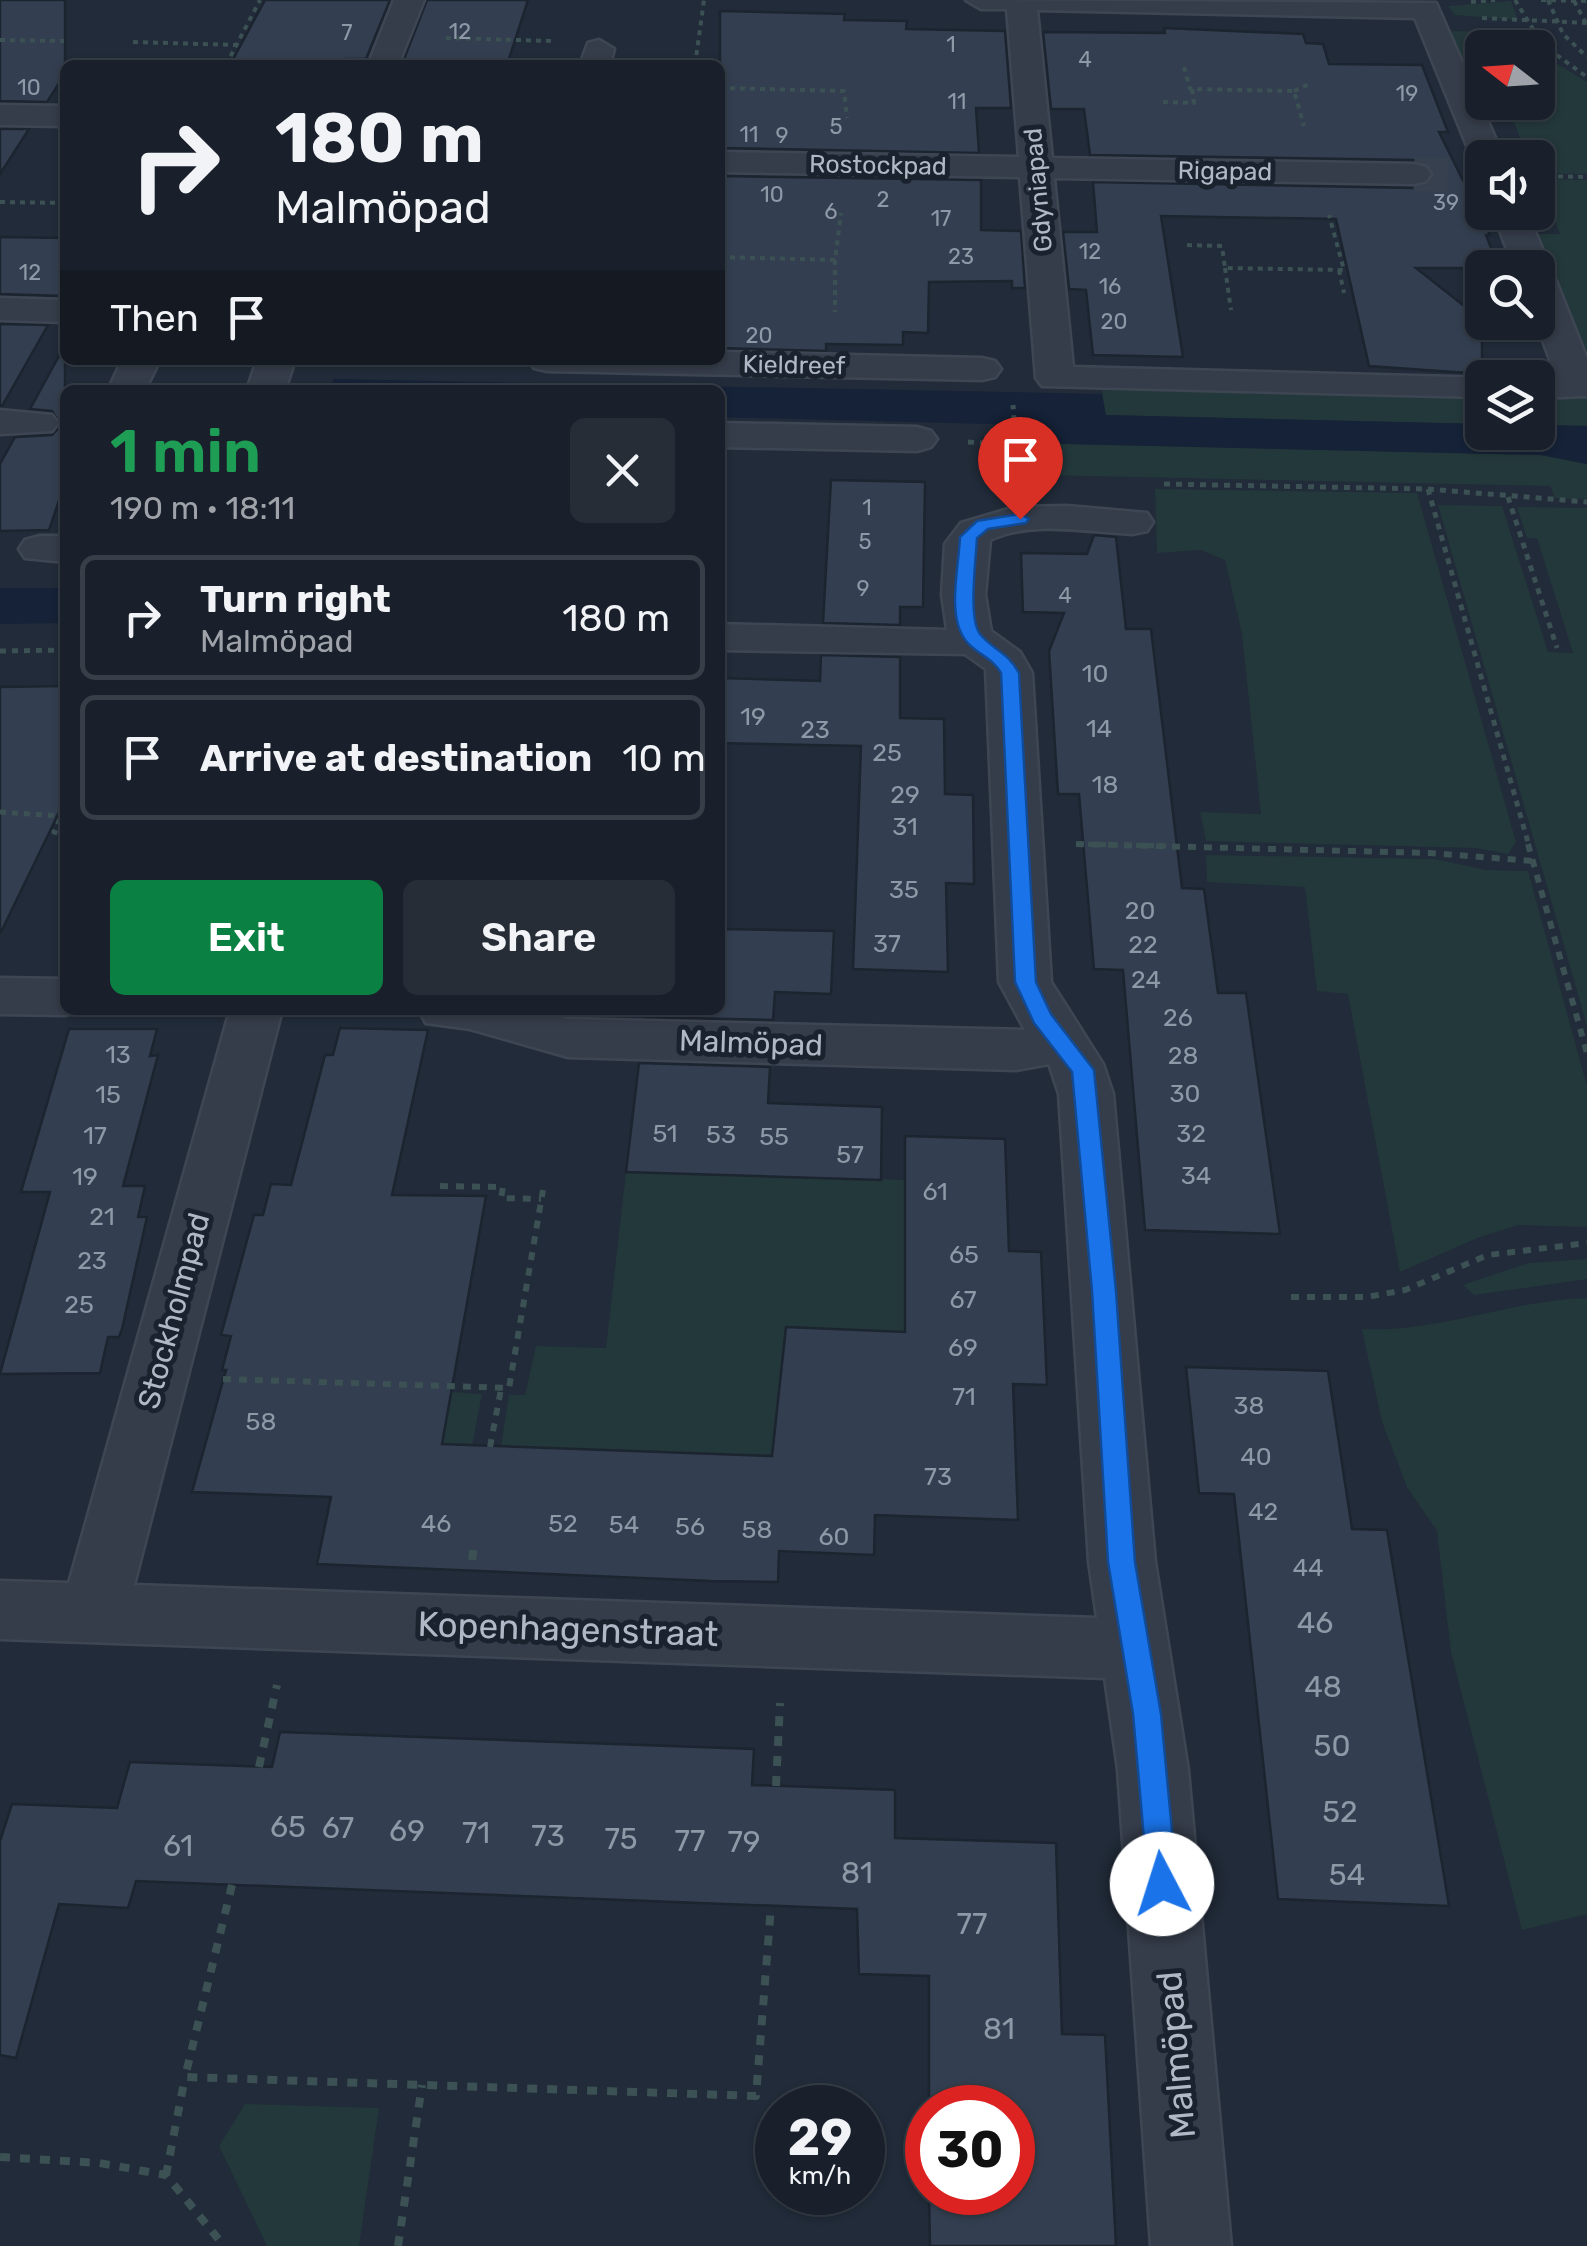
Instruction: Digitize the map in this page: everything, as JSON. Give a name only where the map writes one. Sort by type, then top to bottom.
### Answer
[{"type":"street","points":[[388,51],[409,0]]},
{"type":"street","points":[[981,0],[1426,9],[1469,140]]},
{"type":"street","name":"Gdyniapad","points":[[1021,1],[1055,378],[1465,386]]},
{"type":"street","points":[[0,115],[60,116]]},
{"type":"street","name":"Rostockpad","points":[[725,162],[1036,167]]},
{"type":"street","name":"Rigapad","points":[[1036,167],[1414,174]]},
{"type":"street","points":[[0,309],[60,311]]},
{"type":"street","points":[[1555,325],[1579,387],[1555,387]]},
{"type":"street","name":"Kieldreef","points":[[725,364],[982,369]]},
{"type":"street","points":[[725,435],[917,440]]},
{"type":"street","points":[[725,637],[954,644],[974,639],[965,622],[966,544],[974,530],[1007,519],[1143,503]]},
{"type":"street","name":"Malmöpad","points":[[974,639],[1002,658],[1010,673],[1026,982],[1042,1018],[1083,1070],[1122,1562],[1153,1770],[1191,2246]]},
{"type":"street","name":"Stockholmpad","points":[[94,1613],[255,1015]]},
{"type":"street","name":"Malmöpad","points":[[485,1015],[568,1038],[1016,1051],[1031,1050],[1058,1037]]},
{"type":"street","name":"Kopenhagenstraat","points":[[0,1610],[1137,1649]]},
{"type":"path","points":[[228,60],[260,0]]},
{"type":"path","points":[[696,60],[704,0]]},
{"type":"path","points":[[1514,0],[1539,45],[1587,77]]},
{"type":"path","points":[[1587,1],[1546,0],[1587,58]]},
{"type":"path","points":[[1574,0],[1586,24]]},
{"type":"path","points":[[1426,9],[1586,24]]},
{"type":"path","points":[[0,40],[64,41]]},
{"type":"path","points":[[388,51],[568,41],[596,57]]},
{"type":"path","points":[[133,42],[236,44]]},
{"type":"path","points":[[1294,91],[1312,83]]},
{"type":"path","points":[[725,88],[844,91],[847,118]]},
{"type":"path","points":[[1164,102],[1194,103],[1192,89]]},
{"type":"path","points":[[1555,177],[1587,178]]},
{"type":"path","points":[[0,202],[60,204]]},
{"type":"path","points":[[835,312],[834,260],[841,213]]},
{"type":"path","points":[[725,256],[834,260]]},
{"type":"path","points":[[1225,268],[1231,310]]},
{"type":"path","points":[[1339,270],[1344,293]]},
{"type":"path","points":[[1428,489],[1587,1053]]},
{"type":"path","points":[[1143,503],[1428,489],[1587,502]]},
{"type":"path","points":[[1508,497],[1557,648]]},
{"type":"path","points":[[0,651],[60,650]]},
{"type":"path","points":[[0,812],[60,816]]},
{"type":"path","points":[[1020,842],[1430,853],[1533,861]]},
{"type":"path","points":[[157,1378],[509,1388],[542,1195],[501,1198],[503,1187],[440,1186]]},
{"type":"path","points":[[1291,1297],[1367,1297],[1405,1290],[1488,1255],[1587,1243]]},
{"type":"path","points":[[490,1446],[501,1388]]},
{"type":"path","points":[[259,1766],[290,1620]]},
{"type":"path","points":[[776,1786],[783,1637]]},
{"type":"path","points":[[166,2175],[185,2077],[232,1885]]},
{"type":"path","points":[[185,2077],[756,2096],[770,1906]]},
{"type":"path","points":[[398,2246],[422,2085]]},
{"type":"path","points":[[0,2156],[100,2163],[166,2175],[224,2246]]},
{"type":"green space","points":[[1511,1],[1518,20],[1455,15],[1448,6]]},
{"type":"green space","points":[[1447,31],[1465,31],[1465,65]]},
{"type":"green space","points":[[1555,62],[1587,82],[1587,174],[1555,173],[1555,140],[1521,140],[1514,122],[1483,121],[1555,120]]},
{"type":"green space","points":[[1555,179],[1587,180],[1587,360],[1555,293],[1555,250],[1535,250],[1527,234],[1560,234],[1555,222]]},
{"type":"green space","points":[[1223,388],[1465,393],[1465,424],[1105,415],[1102,390],[1223,392]]},
{"type":"green space","points":[[1555,394],[1587,395],[1587,426],[1555,425]]},
{"type":"green space","points":[[1026,443],[1541,455],[1587,464],[1587,499],[1555,498],[1550,486],[1042,475],[1041,461],[1027,460]]},
{"type":"green space","points":[[1155,489],[1417,493],[1516,842],[1508,854],[1476,848],[1206,841],[1200,812],[1261,814],[1242,634],[1225,560],[1201,550],[1157,553]]},
{"type":"green space","points":[[1438,505],[1502,506],[1548,652],[1573,653],[1537,538],[1527,538],[1517,507],[1587,508],[1587,1026]]},
{"type":"green space","points":[[1206,855],[1435,859],[1486,870],[1528,871],[1587,1086],[1587,1227],[1518,1225],[1477,1238],[1400,1272],[1348,994],[1317,991],[1305,887],[1207,882]]},
{"type":"green space","points":[[626,1172],[907,1180],[905,1460],[501,1447],[509,1395],[525,1395],[536,1346],[606,1348]]},
{"type":"green space","points":[[1587,1259],[1587,1279],[1474,1295],[1463,1285],[1529,1263]]},
{"type":"green space","points":[[1587,1298],[1587,1914],[1522,1930],[1451,1652],[1437,1531],[1407,1487],[1382,1422],[1362,1329],[1418,1326],[1530,1304]]},
{"type":"green space","points":[[451,1392],[482,1394],[472,1446],[347,1442]]},
{"type":"green space","points":[[245,2104],[379,2108],[359,2246],[267,2246],[219,2146]]},
{"type":"water","points":[[334,379],[641,385],[332,385]]},
{"type":"water","points":[[725,387],[1102,394],[1106,415],[1465,424],[1465,450],[1555,450],[1555,425],[1587,426],[1587,464],[1541,455],[1026,443],[1024,425],[725,417]]},
{"type":"water","points":[[0,588],[60,588],[60,623],[0,624]]},
{"type":"building","points":[[0,0],[65,0],[65,60],[60,60],[60,82],[47,102],[0,101]]},
{"type":"building","points":[[265,0],[390,0],[366,59],[233,60]]},
{"type":"building","points":[[427,0],[528,0],[509,60],[404,59]]},
{"type":"building","points":[[720,11],[845,14],[844,20],[907,21],[906,29],[1005,31],[1011,108],[976,108],[979,153],[725,148],[725,60],[720,60]]},
{"type":"building","points":[[1164,28],[1303,34],[1306,43],[1323,44],[1329,64],[1422,65],[1448,132],[1439,132],[1465,185],[1465,230],[1488,230],[1492,250],[1465,250],[1465,268],[1416,268],[1465,307],[1465,340],[1482,340],[1482,360],[1465,360],[1465,373],[1369,366],[1336,219],[1161,216],[1183,357],[1093,355],[1086,290],[1069,289],[1063,232],[1097,232],[1093,182],[1414,188],[1427,185],[1435,174],[1427,163],[1414,160],[1090,155],[1084,109],[1051,109],[1043,32],[1165,33]]},
{"type":"building","points":[[0,129],[29,129],[0,174]]},
{"type":"building","points":[[725,176],[981,180],[981,230],[1021,231],[1025,288],[1012,288],[1012,281],[929,282],[928,333],[903,332],[903,345],[826,344],[826,351],[725,348]]},
{"type":"building","points":[[0,237],[60,238],[60,296],[0,294]]},
{"type":"building","points":[[0,324],[48,325],[2,406],[0,406]]},
{"type":"building","points":[[60,354],[60,365],[65,365],[65,385],[60,385],[60,423],[52,411],[30,409]]},
{"type":"building","points":[[60,426],[60,498],[49,530],[0,531],[0,464],[15,437],[52,435]]},
{"type":"building","points":[[831,480],[925,482],[923,607],[900,607],[900,625],[823,623]]},
{"type":"building","points":[[1094,535],[1116,537],[1126,629],[1151,629],[1182,888],[1204,889],[1218,993],[1246,993],[1280,1234],[1145,1230],[1123,970],[1094,969],[1079,794],[1058,794],[1049,651],[1064,613],[1023,612],[1021,553],[1087,554]]},
{"type":"building","points":[[821,655],[900,657],[900,718],[944,719],[945,794],[973,795],[974,884],[946,883],[948,972],[853,969],[861,746],[725,743],[725,678],[820,681]]},
{"type":"building","points":[[60,686],[60,810],[0,934],[0,687]]},
{"type":"building","points":[[725,929],[834,931],[831,994],[775,992],[773,1020],[644,1017],[725,1015]]},
{"type":"building","points":[[340,1028],[428,1030],[392,1195],[486,1196],[442,1444],[772,1456],[786,1327],[905,1332],[905,1136],[1005,1139],[1009,1251],[1041,1252],[1047,1385],[1013,1384],[1018,1520],[875,1515],[874,1555],[779,1551],[778,1582],[711,1581],[317,1564],[331,1497],[192,1492],[226,1370],[222,1370],[231,1336],[221,1335],[254,1215],[263,1215],[271,1184],[291,1185],[325,1055],[333,1055]]},
{"type":"building","points":[[69,1029],[157,1029],[150,1056],[158,1055],[123,1186],[145,1186],[138,1217],[147,1217],[122,1329],[119,1337],[108,1337],[100,1373],[0,1374],[50,1192],[21,1192]]},
{"type":"building","points":[[639,1063],[770,1067],[768,1103],[882,1107],[881,1180],[626,1172]]},
{"type":"building","points":[[1186,1367],[1328,1371],[1352,1529],[1387,1530],[1449,1906],[1278,1899],[1234,1494],[1199,1493]]},
{"type":"building","points":[[280,1732],[754,1749],[752,1785],[895,1790],[895,1838],[1056,1843],[1062,2034],[1105,2035],[1116,2246],[930,2246],[929,2215],[1035,2215],[1035,2085],[929,2085],[929,1976],[859,1974],[857,1909],[136,1881],[128,1908],[59,1904],[16,2058],[0,2055],[0,1841],[12,1804],[117,1808],[130,1762],[272,1767]]},
{"type":"tunnel","points":[[1414,174],[1448,175]]},
{"type":"route","points":[[1020,519],[983,524],[968,537],[965,622],[974,639],[1002,658],[1010,673],[1026,982],[1042,1018],[1083,1070],[1104,1291],[1122,1562],[1147,1714],[1162,1884]]}]
